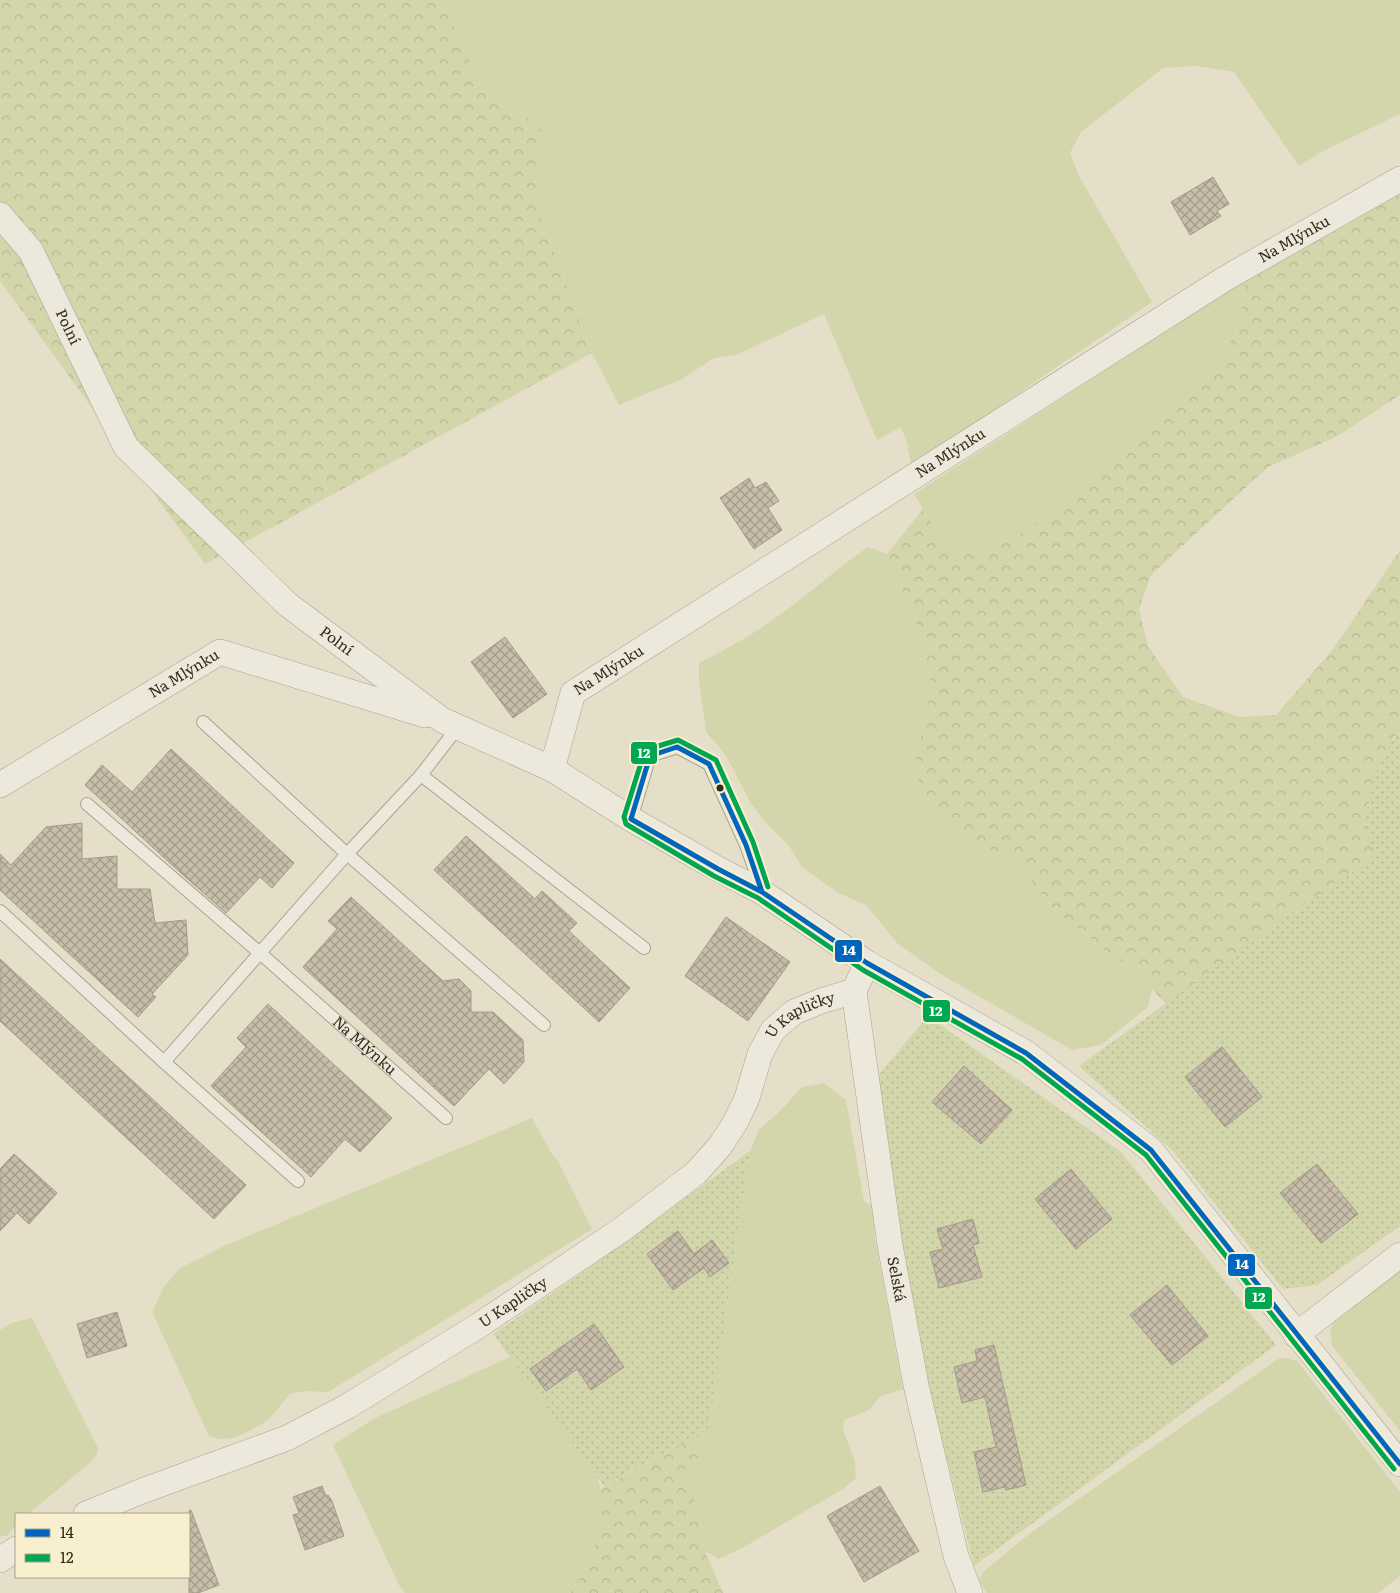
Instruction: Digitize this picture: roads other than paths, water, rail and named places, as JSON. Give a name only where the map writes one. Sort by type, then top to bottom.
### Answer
[{"type":"street","name":"Na Mlýnku","points":[[552,769],[573,693],[1226,278],[1400,179]]},
{"type":"street","name":"Polní","points":[[0,215],[31,251],[126,447],[287,604],[450,723],[552,769],[718,869],[762,892],[867,962],[1026,1053],[1151,1150],[1400,1464]]},
{"type":"street","name":"Na Mlýnku","points":[[0,785],[220,652],[450,723]]},
{"type":"street","points":[[854,991],[867,962]]},
{"type":"street","name":"U Kapličky","points":[[89,1513],[287,1438],[348,1406],[478,1326],[621,1230],[696,1173],[720,1146],[747,1098],[760,1054],[773,1030],[794,1012],[854,991]]},
{"type":"street","name":"Selská","points":[[854,991],[890,1245],[916,1385],[956,1556],[970,1593]]},
{"type":"street","points":[[1296,1335],[1400,1255]]},
{"type":"street","points":[[0,1560],[15,1550]]},
{"type":"lane","points":[[203,722],[347,854],[544,1025]]},
{"type":"lane","points":[[164,1062],[347,854],[421,775],[450,723]]},
{"type":"lane","points":[[631,818],[650,756],[677,747],[709,764],[746,845],[762,892]]},
{"type":"lane","points":[[421,775],[644,948]]},
{"type":"lane","name":"Na Mlýnku","points":[[87,804],[260,953],[446,1118]]},
{"type":"lane","points":[[0,911],[164,1062],[298,1181]]}]
